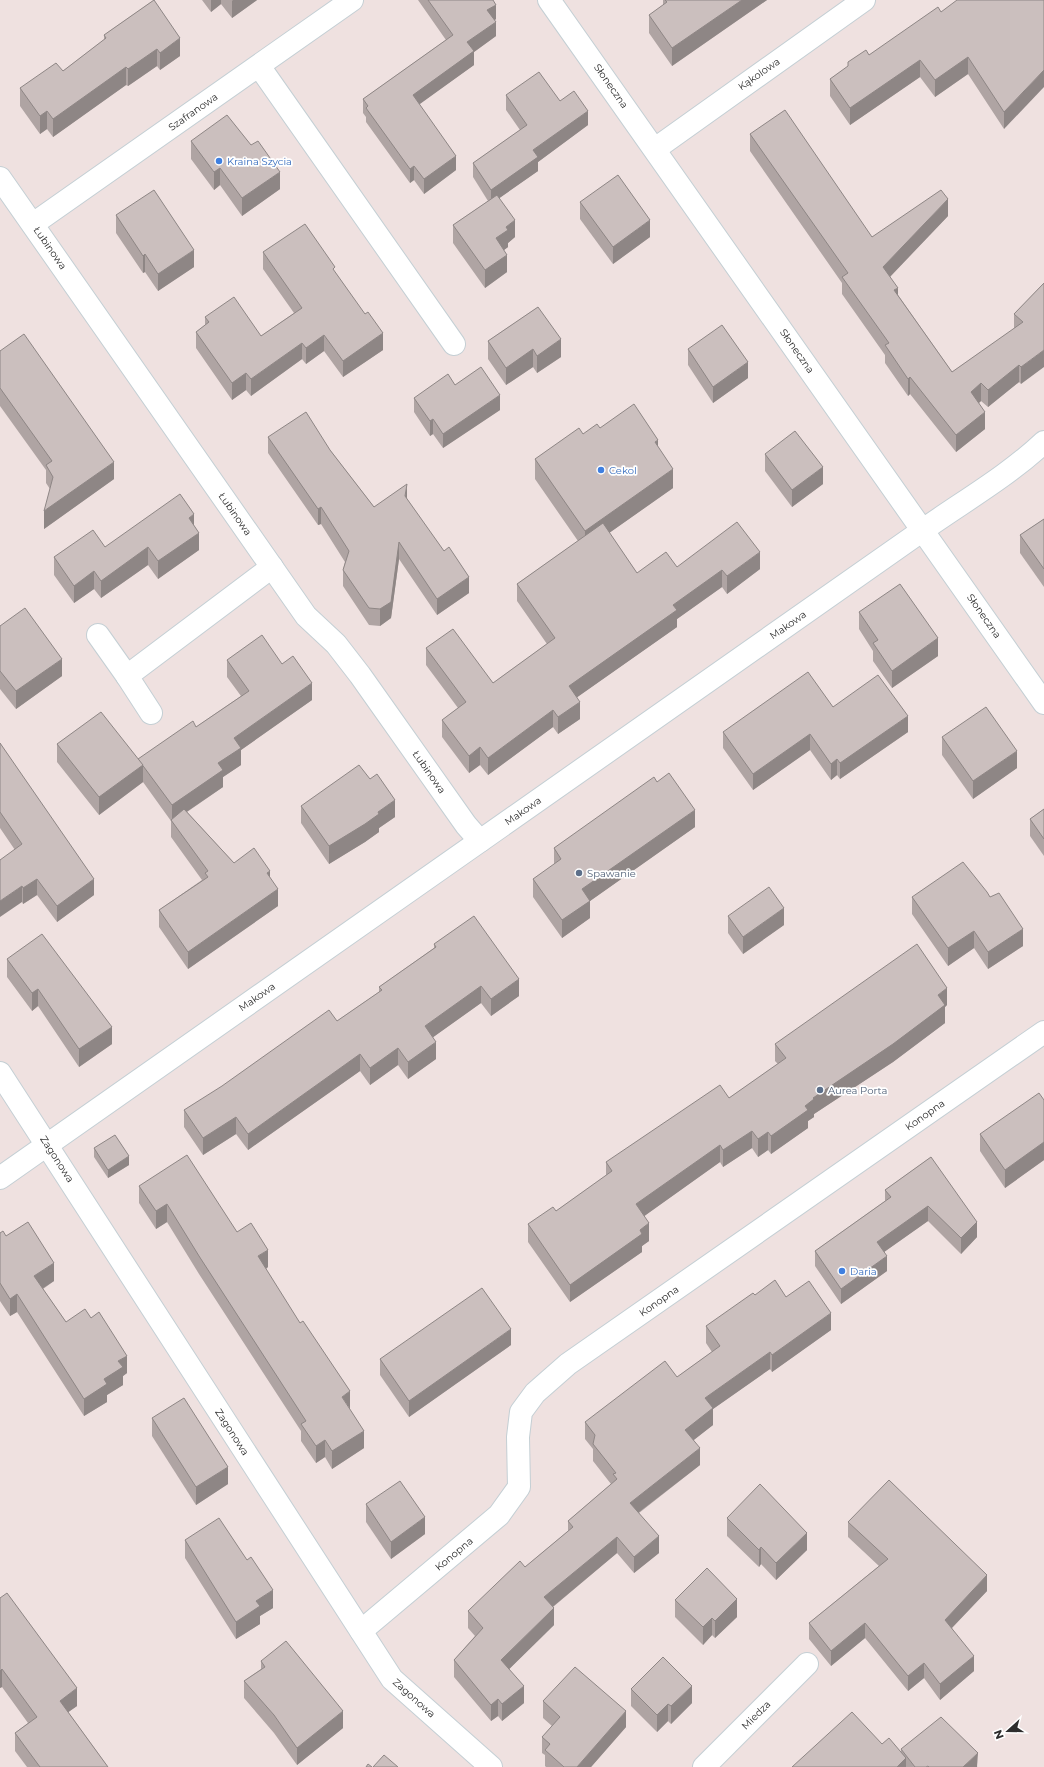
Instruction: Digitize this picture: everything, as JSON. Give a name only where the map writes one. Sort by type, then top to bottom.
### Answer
[{"type":"street","name":"Szafranowa","points":[[33,224],[352,0]]},
{"type":"street","name":"Słoneczna","points":[[549,0],[1044,703]]},
{"type":"street","name":"Kąkolowa","points":[[655,149],[864,0]]},
{"type":"street","points":[[259,66],[454,344]]},
{"type":"street","name":"Łubinowa","points":[[0,178],[306,616],[336,644],[360,674],[462,819],[480,841]]},
{"type":"street","name":"Makowa","points":[[0,1178],[923,530],[998,480],[1029,456],[1044,442]]},
{"type":"street","points":[[127,676],[272,568]]},
{"type":"street","points":[[98,635],[152,713]]},
{"type":"street","name":"Konopna","points":[[360,1631],[499,1515],[519,1487],[518,1437],[521,1412],[535,1393],[568,1364],[1044,1032]]},
{"type":"street","name":"Zagonowa","points":[[0,1073],[392,1679],[491,1767]]},
{"type":"street","name":"Miedza","points":[[704,1767],[807,1664]]},
{"type":"building","points":[[154,0],[180,38],[160,53],[157,49],[128,69],[126,67],[53,119],[47,111],[40,116],[20,88],[56,63],[63,71],[106,38],[104,35]]},
{"type":"building","points":[[428,0],[493,0],[496,5],[487,10],[496,22],[467,42],[474,51],[413,95],[456,156],[424,179],[414,166],[410,169],[366,108],[368,106],[363,99],[453,35]]},
{"type":"building","points":[[665,0],[742,0],[672,48],[649,15],[667,2]]},
{"type":"building","points":[[957,0],[1044,0],[1044,70],[1004,112],[968,57],[935,80],[920,60],[850,108],[830,79],[848,66],[848,62],[866,50],[869,55],[938,7],[941,12]]},
{"type":"building","points":[[539,72],[560,101],[574,91],[588,111],[533,150],[538,157],[491,190],[473,163],[527,125],[506,95]]},
{"type":"building","points":[[785,110],[872,237],[941,190],[948,199],[883,267],[898,288],[894,290],[952,372],[1023,322],[1014,314],[1044,283],[1044,350],[1021,367],[1019,365],[988,390],[981,383],[971,392],[985,412],[956,435],[910,377],[908,379],[885,345],[889,343],[842,277],[848,273],[750,134]]},
{"type":"building","points":[[227,115],[251,145],[258,141],[280,172],[242,198],[220,168],[214,172],[191,141]]},
{"type":"building","points":[[618,175],[650,220],[613,247],[580,202]]},
{"type":"building","points":[[154,190],[194,250],[158,274],[145,254],[143,256],[116,215]]},
{"type":"building","points":[[497,195],[515,220],[506,227],[508,230],[496,238],[507,255],[485,270],[453,225]]},
{"type":"building","points":[[305,224],[335,267],[333,269],[365,314],[368,312],[383,333],[343,361],[324,335],[306,348],[302,343],[251,379],[246,373],[232,383],[196,332],[209,322],[205,317],[234,297],[261,336],[302,308],[263,252]]},
{"type":"building","points":[[538,307],[561,339],[537,356],[533,349],[506,368],[488,341]]},
{"type":"building","points":[[722,325],[748,362],[713,387],[688,349]]},
{"type":"building","points":[[24,334],[114,462],[44,511],[53,477],[46,465],[52,461],[0,388],[0,351]]},
{"type":"building","points":[[481,367],[500,395],[443,434],[433,419],[430,421],[414,398],[448,374],[455,385]]},
{"type":"building","points":[[634,404],[658,440],[655,442],[673,469],[585,531],[535,459],[579,428],[583,434],[597,424],[600,428]]},
{"type":"building","points":[[306,412],[330,450],[374,507],[407,484],[405,496],[444,551],[449,547],[469,577],[437,599],[399,542],[391,602],[380,609],[369,608],[343,570],[349,551],[321,507],[318,509],[268,437]]},
{"type":"building","points":[[795,431],[823,467],[792,490],[765,454]]},
{"type":"building","points":[[180,494],[194,514],[189,518],[199,533],[158,561],[148,547],[101,581],[94,571],[74,586],[54,557],[93,530],[105,547]]},
{"type":"building","points":[[1044,519],[1044,569],[1020,535]]},
{"type":"building","points":[[737,522],[760,552],[727,576],[722,570],[673,605],[677,610],[569,686],[580,702],[558,717],[553,710],[488,758],[480,747],[469,756],[442,720],[466,702],[426,648],[453,629],[493,683],[555,638],[517,584],[603,523],[637,573],[666,552],[677,567]]},
{"type":"building","points":[[900,584],[938,638],[892,671],[873,643],[878,640],[859,612]]},
{"type":"building","points":[[25,608],[62,659],[16,691],[0,671],[0,626]]},
{"type":"building","points":[[262,635],[282,664],[293,656],[312,683],[234,738],[241,748],[218,763],[223,770],[172,805],[138,759],[193,721],[196,727],[249,691],[227,660]]},
{"type":"building","points":[[808,672],[833,707],[878,675],[908,716],[840,763],[837,759],[831,764],[810,734],[753,774],[723,732]]},
{"type":"building","points":[[986,707],[1017,751],[973,781],[942,737]]},
{"type":"building","points":[[101,712],[143,765],[99,797],[57,744]]},
{"type":"building","points":[[0,743],[94,879],[57,906],[37,879],[23,888],[22,886],[0,901],[0,860],[22,844],[0,812]]},
{"type":"building","points":[[359,765],[370,779],[377,774],[395,800],[378,812],[379,814],[365,824],[329,846],[301,806]]},
{"type":"building","points":[[669,773],[695,810],[582,889],[590,901],[562,920],[533,879],[561,859],[554,848],[654,777],[657,782]]},
{"type":"building","points":[[184,809],[234,863],[254,848],[270,871],[267,873],[278,889],[188,952],[159,910],[208,877],[205,873],[208,871],[171,820]]},
{"type":"building","points":[[1044,809],[1044,839],[1030,819]]},
{"type":"building","points":[[963,862],[990,897],[999,893],[1023,929],[988,952],[974,931],[948,948],[912,897]]},
{"type":"building","points":[[769,887],[784,908],[743,937],[728,916]]},
{"type":"building","points":[[474,916],[519,979],[491,999],[481,986],[425,1026],[436,1042],[408,1062],[398,1048],[370,1068],[360,1054],[248,1134],[236,1117],[203,1138],[184,1110],[222,1086],[329,1010],[337,1021],[382,990],[379,987],[436,947],[434,944]]},
{"type":"building","points":[[42,934],[112,1027],[79,1049],[38,989],[32,993],[7,959]]},
{"type":"building","points":[[917,944],[947,988],[938,995],[945,1005],[893,1044],[813,1098],[814,1099],[805,1106],[808,1110],[771,1136],[768,1132],[758,1139],[752,1131],[723,1150],[720,1145],[636,1204],[649,1223],[640,1230],[642,1234],[570,1285],[528,1224],[553,1207],[556,1211],[612,1171],[606,1162],[720,1085],[729,1098],[786,1058],[775,1044]]},
{"type":"building","points":[[1039,1093],[1044,1100],[1044,1142],[1005,1170],[980,1134]]},
{"type":"building","points":[[115,1135],[129,1156],[108,1170],[94,1148]]},
{"type":"building","points":[[187,1155],[237,1232],[251,1223],[268,1250],[258,1256],[300,1323],[303,1321],[350,1391],[342,1397],[364,1431],[332,1451],[325,1440],[316,1446],[301,1424],[306,1421],[167,1204],[156,1211],[139,1186]]},
{"type":"building","points":[[931,1157],[977,1222],[961,1238],[928,1206],[877,1242],[887,1256],[841,1289],[815,1251],[891,1197],[885,1190]]},
{"type":"building","points":[[28,1222],[54,1263],[34,1276],[66,1322],[85,1309],[91,1318],[99,1312],[127,1356],[118,1361],[123,1367],[104,1379],[107,1384],[84,1399],[17,1294],[10,1299],[0,1283],[0,1233],[3,1231],[6,1236]]},
{"type":"building","points":[[775,1280],[786,1297],[809,1281],[831,1313],[772,1355],[770,1352],[705,1398],[713,1408],[685,1430],[700,1448],[630,1503],[659,1536],[634,1557],[617,1537],[544,1597],[554,1608],[501,1660],[524,1686],[502,1704],[498,1699],[491,1705],[454,1660],[483,1628],[468,1611],[520,1561],[525,1567],[573,1527],[568,1521],[617,1479],[613,1474],[616,1473],[593,1444],[595,1435],[585,1422],[665,1361],[677,1377],[720,1346],[706,1326],[753,1293],[755,1295]]},
{"type":"building","points":[[482,1288],[511,1329],[409,1401],[380,1359]]},
{"type":"building","points":[[184,1398],[228,1467],[196,1487],[152,1418]]},
{"type":"building","points":[[889,1480],[987,1575],[945,1620],[974,1656],[940,1684],[924,1663],[908,1676],[865,1623],[831,1651],[809,1623],[888,1559],[848,1522]]},
{"type":"building","points":[[400,1481],[425,1517],[391,1542],[366,1504]]},
{"type":"building","points":[[760,1484],[807,1533],[776,1563],[761,1547],[759,1550],[727,1518]]},
{"type":"building","points":[[219,1518],[247,1560],[251,1557],[273,1590],[256,1601],[260,1606],[236,1622],[185,1540]]},
{"type":"building","points":[[707,1568],[737,1599],[715,1621],[712,1618],[703,1627],[675,1600]]},
{"type":"building","points":[[7,1593],[77,1688],[60,1701],[108,1767],[40,1767],[15,1733],[37,1717],[2,1669],[0,1671],[0,1598]]},
{"type":"building","points":[[286,1641],[343,1711],[297,1748],[274,1715],[244,1681],[265,1667],[261,1661]]},
{"type":"building","points":[[663,1657],[692,1686],[671,1706],[668,1704],[657,1715],[631,1689]]},
{"type":"building","points":[[575,1667],[626,1711],[577,1767],[564,1767],[545,1750],[550,1744],[542,1737],[560,1717],[543,1701]]},
{"type":"building","points":[[852,1712],[882,1744],[889,1738],[906,1758],[897,1767],[792,1767]]},
{"type":"building","points":[[941,1717],[978,1753],[963,1767],[915,1767],[901,1749]]},
{"type":"building","points":[[384,1755],[398,1767],[373,1767]]},
{"type":"place","name":"Kraina Szycia","points":[[219,161]]},
{"type":"place","name":"Cekol","points":[[601,470]]},
{"type":"place","name":"Spawanie","points":[[579,873]]},
{"type":"place","name":"Aurea Porta","points":[[820,1090]]},
{"type":"place","name":"Daria","points":[[842,1271]]}]
